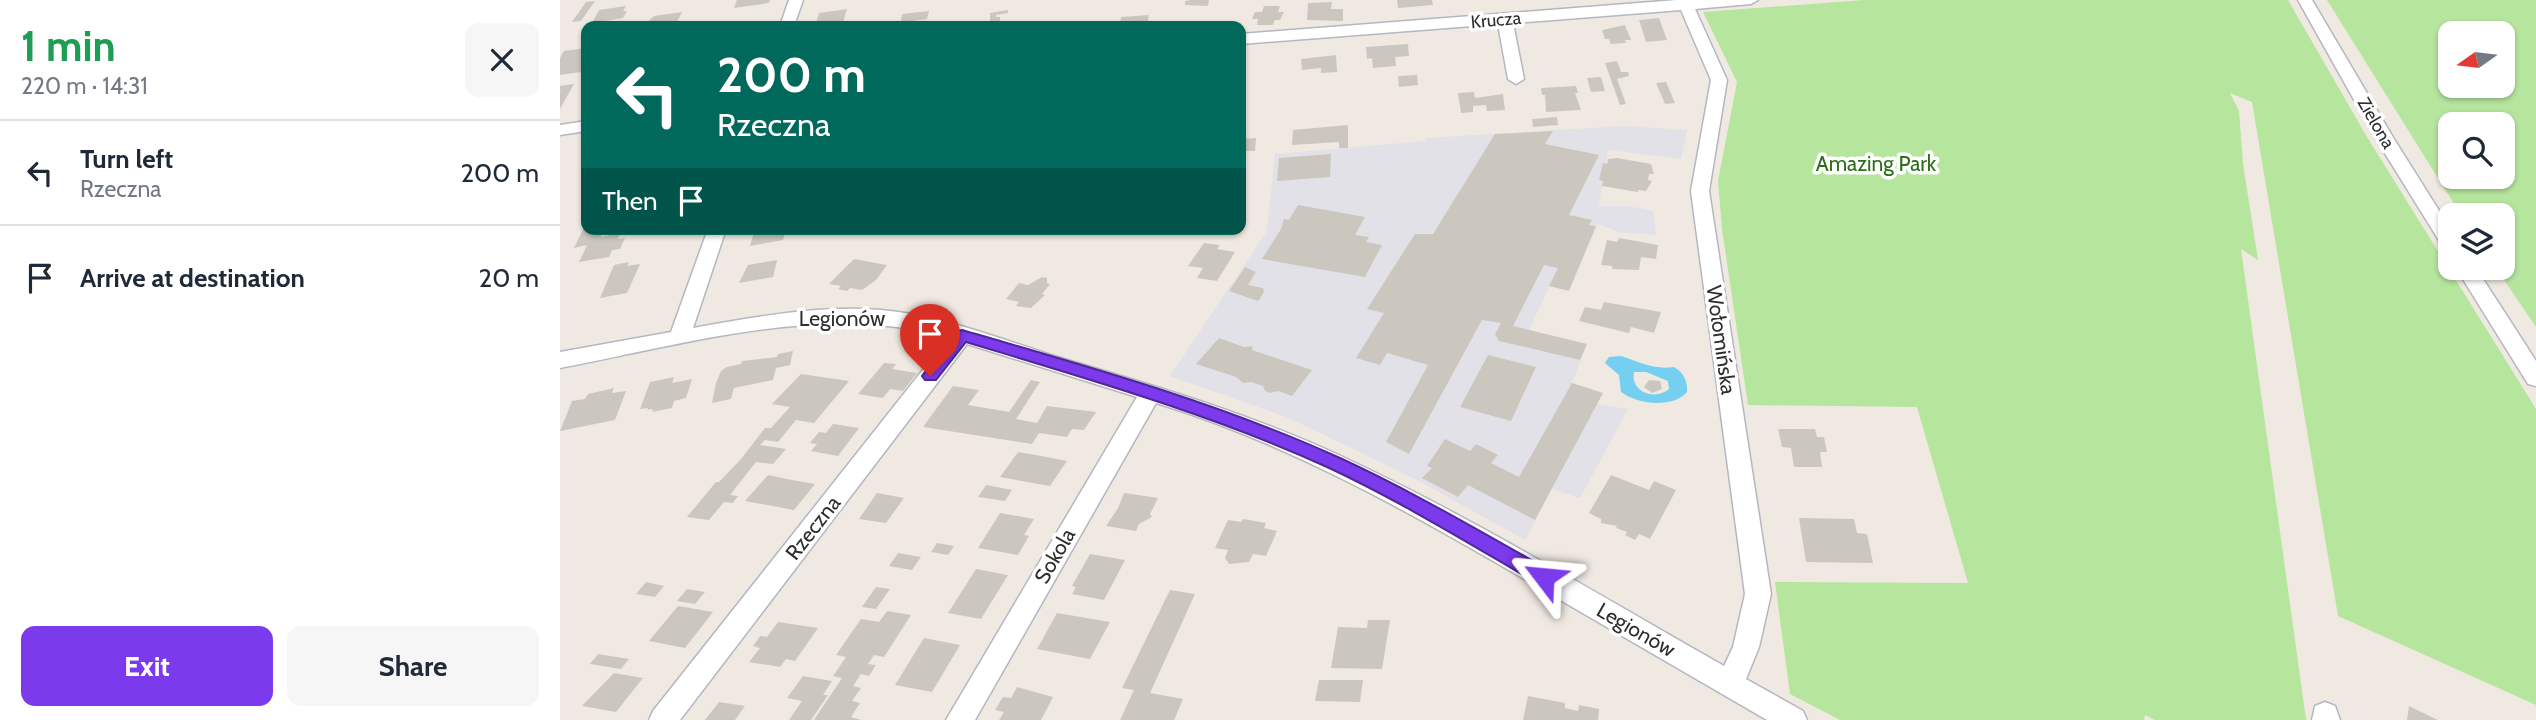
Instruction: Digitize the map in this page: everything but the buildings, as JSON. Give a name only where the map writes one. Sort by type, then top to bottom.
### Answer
[{"type":"street","points":[[789,21],[796,0]]},
{"type":"street","name":"Krucza","points":[[1246,39],[1685,2],[1751,0]]},
{"type":"street","name":"Zielona","points":[[2305,0],[2405,173],[2438,224]]},
{"type":"street","name":"Wołomińska","points":[[1685,2],[1719,80],[1700,191],[1758,594],[1746,647],[1730,684]]},
{"type":"street","points":[[1505,19],[1516,79]]},
{"type":"street","points":[[560,130],[581,127]]},
{"type":"street","points":[[679,338],[715,235]]},
{"type":"street","points":[[2474,280],[2536,377]]},
{"type":"street","name":"Legionów","points":[[560,360],[760,323],[838,315],[903,319],[962,335],[1151,392],[1259,431],[1376,482],[1793,720]]},
{"type":"street","name":"Rzeczna","points":[[663,720],[962,335]]},
{"type":"street","name":"Sokola","points":[[960,720],[1151,392]]},
{"type":"shaded area","points":[[1624,126],[1687,130],[1681,159],[1608,150],[1599,206],[1628,206],[1653,211],[1656,235],[1619,232],[1598,224],[1577,272],[1558,268],[1529,330],[1587,344],[1572,383],[1603,393],[1597,404],[1628,409],[1580,498],[1552,489],[1525,540],[1419,481],[1289,418],[1170,376],[1267,231],[1275,154],[1425,141],[1426,138]]},
{"type":"green space","name":"Amazing Park","points":[[1864,0],[2288,0],[2367,137],[2438,251],[2438,280],[2456,280],[2536,409],[2536,705],[2338,616],[2252,102],[2230,93],[2239,111],[2243,164],[2258,260],[2241,249],[2306,720],[2155,720],[2145,715],[2144,720],[1840,720],[1790,694],[1775,582],[1968,583],[1917,407],[1748,405],[1722,229],[1718,181],[1737,82],[1703,12]]},
{"type":"green space","points":[[2327,0],[2536,0],[2536,327],[2504,280],[2515,280],[2515,203],[2454,203],[2445,189],[2515,189],[2515,112],[2438,112],[2438,178]]},
{"type":"water","points":[[1621,356],[1653,366],[1674,367],[1684,377],[1687,392],[1664,403],[1645,402],[1628,396],[1621,392],[1619,375],[1605,363],[1609,357]],"holes":[[[1634,372],[1646,372],[1668,381],[1669,389],[1663,393],[1645,393],[1636,385]]]},
{"type":"route","points":[[930,376],[962,335],[1151,392],[1259,431],[1376,482],[1544,577]]}]
